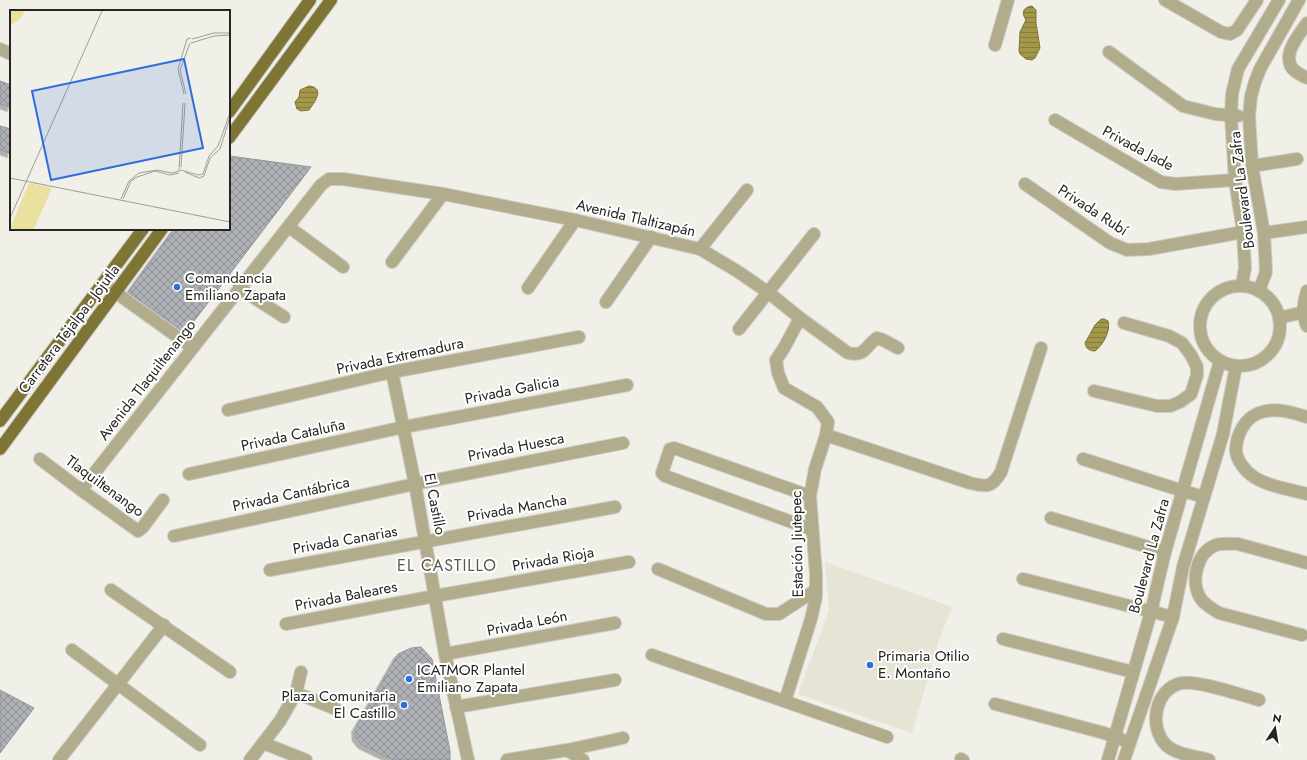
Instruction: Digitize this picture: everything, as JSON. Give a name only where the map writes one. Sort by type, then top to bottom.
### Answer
[{"type":"main road","points":[[230,111],[310,0]]},
{"type":"main road","points":[[230,137],[331,0]]},
{"type":"main road","name":"Carretera Tejalpa - Jojutla","points":[[0,421],[104,284],[142,230]]},
{"type":"main road","name":"Carretera Tejalpa - Jojutla","points":[[0,449],[161,230]]},
{"type":"street","points":[[995,45],[1008,0]]},
{"type":"street","points":[[1165,0],[1221,32],[1230,34],[1237,30],[1255,3],[1270,16]]},
{"type":"street","name":"Boulevard La Zafra","points":[[1242,285],[1246,268],[1243,232],[1235,180],[1231,116],[1232,94],[1238,69],[1279,0]]},
{"type":"street","name":"Boulevard La Zafra","points":[[1260,290],[1266,272],[1264,233],[1252,166],[1249,116],[1251,96],[1260,69],[1299,0]]},
{"type":"street","points":[[1286,22],[1304,27],[1290,52],[1290,65],[1294,70],[1307,78]]},
{"type":"street","points":[[0,49],[10,54]]},
{"type":"street","points":[[1109,52],[1183,106],[1216,114],[1249,116]]},
{"type":"street","name":"Privada Jade","points":[[1055,120],[1161,182],[1175,184],[1235,180]]},
{"type":"street","points":[[1252,166],[1297,159]]},
{"type":"street","name":"Avenida Tlaltizapán","points":[[329,178],[443,194],[575,220],[700,249],[769,292],[800,318],[848,354],[857,355],[863,352],[877,338],[898,348]]},
{"type":"street","name":"Avenida Tlaquiltenango","points":[[80,490],[321,185],[329,178]]},
{"type":"street","name":"Privada Rubí","points":[[1025,184],[1110,243],[1127,250],[1149,249],[1243,232]]},
{"type":"street","points":[[700,249],[747,190]]},
{"type":"street","points":[[392,262],[443,194]]},
{"type":"street","points":[[528,288],[575,220]]},
{"type":"street","points":[[289,227],[343,267]]},
{"type":"street","points":[[1264,233],[1307,227]]},
{"type":"street","points":[[739,329],[814,234]]},
{"type":"street","points":[[606,302],[651,237]]},
{"type":"street","points":[[104,284],[193,348]]},
{"type":"street","points":[[1242,285],[1260,290],[1268,296],[1274,304],[1281,325],[1279,336],[1274,347],[1267,356],[1257,363],[1246,366],[1228,365],[1216,359],[1207,350],[1201,338],[1199,325],[1201,312],[1207,301],[1217,292],[1229,287],[1242,285]]},
{"type":"street","points":[[239,288],[284,317]]},
{"type":"street","points":[[1307,291],[1304,301],[1304,312],[1307,326]]},
{"type":"street","points":[[1279,318],[1304,312]]},
{"type":"street","name":"Estación Jiutepec","points":[[785,701],[811,619],[816,590],[810,496],[815,469],[826,435],[828,422],[817,407],[784,388],[778,373],[776,360],[800,318]]},
{"type":"street","points":[[1094,391],[1157,406],[1170,406],[1180,402],[1191,394],[1195,384],[1197,367],[1192,355],[1182,343],[1169,336],[1124,323]]},
{"type":"street","name":"Privada Extremadura","points":[[228,410],[392,372],[579,337]]},
{"type":"street","points":[[826,435],[970,483],[980,486],[990,485],[996,480],[1001,472],[1041,348]]},
{"type":"street","name":"Boulevard La Zafra","points":[[1108,760],[1151,612],[1165,552],[1220,361]]},
{"type":"street","points":[[1124,760],[1172,617],[1183,567],[1223,434],[1236,366]]},
{"type":"street","name":"El Castillo","points":[[392,372],[415,484],[445,654],[468,760]]},
{"type":"street","points":[[1195,384],[1213,389]]},
{"type":"street","name":"Privada Galicia","points":[[404,427],[627,385]]},
{"type":"street","points":[[1307,417],[1287,411],[1274,410],[1258,413],[1248,420],[1243,426],[1236,450],[1240,461],[1254,477],[1265,482],[1307,494]]},
{"type":"street","name":"Privada Cataluña","points":[[189,474],[404,427]]},
{"type":"street","points":[[1223,434],[1239,437]]},
{"type":"street","name":"Privada Huesca","points":[[415,484],[623,442]]},
{"type":"street","points":[[810,496],[674,448],[670,448],[662,473],[665,476],[811,529]]},
{"type":"street","name":"Tlaquiltenango","points":[[40,459],[80,490],[138,531],[143,527],[163,500]]},
{"type":"street","points":[[1083,459],[1183,491],[1204,496]]},
{"type":"street","name":"Privada Cantábrica","points":[[174,536],[415,484]]},
{"type":"street","name":"Privada Mancha","points":[[425,542],[615,507]]},
{"type":"street","points":[[1051,518],[1165,552]]},
{"type":"street","name":"Privada Canarias","points":[[270,570],[425,542]]},
{"type":"street","points":[[1302,635],[1213,609],[1201,599],[1196,588],[1195,579],[1203,556],[1208,550],[1215,546],[1227,543],[1238,544],[1307,563]]},
{"type":"street","name":"Privada Rioja","points":[[435,596],[629,562]]},
{"type":"street","points":[[1183,567],[1197,570]]},
{"type":"street","points":[[658,569],[766,614],[779,614],[816,590]]},
{"type":"street","points":[[1022,579],[1172,617]]},
{"type":"street","points":[[111,590],[164,625],[230,672]]},
{"type":"street","name":"Privada Baleares","points":[[286,624],[435,596]]},
{"type":"street","name":"Privada León","points":[[445,654],[615,623]]},
{"type":"street","points":[[59,760],[164,625]]},
{"type":"street","points":[[1003,638],[1133,672]]},
{"type":"street","points":[[72,650],[200,745]]},
{"type":"street","points":[[652,655],[887,737]]},
{"type":"street","points":[[250,760],[280,721],[296,693],[301,672]]},
{"type":"street","points":[[456,707],[615,680]]},
{"type":"street","points":[[1209,760],[1176,752],[1166,744],[1158,734],[1156,724],[1157,706],[1165,692],[1173,686],[1181,683],[1195,683],[1259,700]]},
{"type":"street","points":[[296,693],[336,709]]},
{"type":"street","points":[[1144,702],[1157,706]]},
{"type":"street","points":[[995,704],[1104,733],[1130,742]]},
{"type":"street","points":[[507,760],[567,750],[623,738]]},
{"type":"street","points":[[263,743],[306,760]]},
{"type":"street","points":[[567,750],[583,760]]},
{"type":"shaded area","points":[[1032,6],[1036,10],[1036,23],[1040,48],[1035,58],[1032,60],[1026,59],[1020,54],[1019,51],[1020,32],[1026,20],[1023,13],[1025,9]]},
{"type":"shaded area","points":[[309,86],[314,87],[318,93],[314,104],[309,110],[301,111],[297,109],[295,102],[299,97],[300,90]]},
{"type":"shaded area","points":[[1101,319],[1108,321],[1109,325],[1107,333],[1103,342],[1098,348],[1095,351],[1091,351],[1087,348],[1085,343],[1095,325]]},
{"type":"shaded area","name":"Primaria Otilio E. Montaño","points":[[825,562],[952,607],[938,642],[912,733],[798,694],[829,611]]},
{"type":"building","points":[[0,81],[10,85],[10,108],[0,104]]},
{"type":"building","points":[[0,126],[10,129],[10,154],[0,150]]},
{"type":"building","points":[[230,156],[311,167],[185,333],[128,292],[173,230],[230,230]]},
{"type":"building","name":"Plaza Comunitaria El Castillo","points":[[421,647],[432,659],[450,751],[450,760],[393,760],[362,745],[356,738],[355,729],[398,654],[411,648]]},
{"type":"building","points":[[0,690],[34,708],[0,753]]},
{"type":"place","name":"Comandancia Emiliano Zapata","points":[[177,287]]},
{"type":"place","name":"Primaria Otilio E. Montaño","points":[[870,665]]},
{"type":"place","name":"ICATMOR Plantel Emiliano Zapata","points":[[409,679]]},
{"type":"place","name":"Plaza Comunitaria El Castillo","points":[[404,705]]},
{"type":"district","name":"EL CASTILLO","points":[[447,565]]}]
